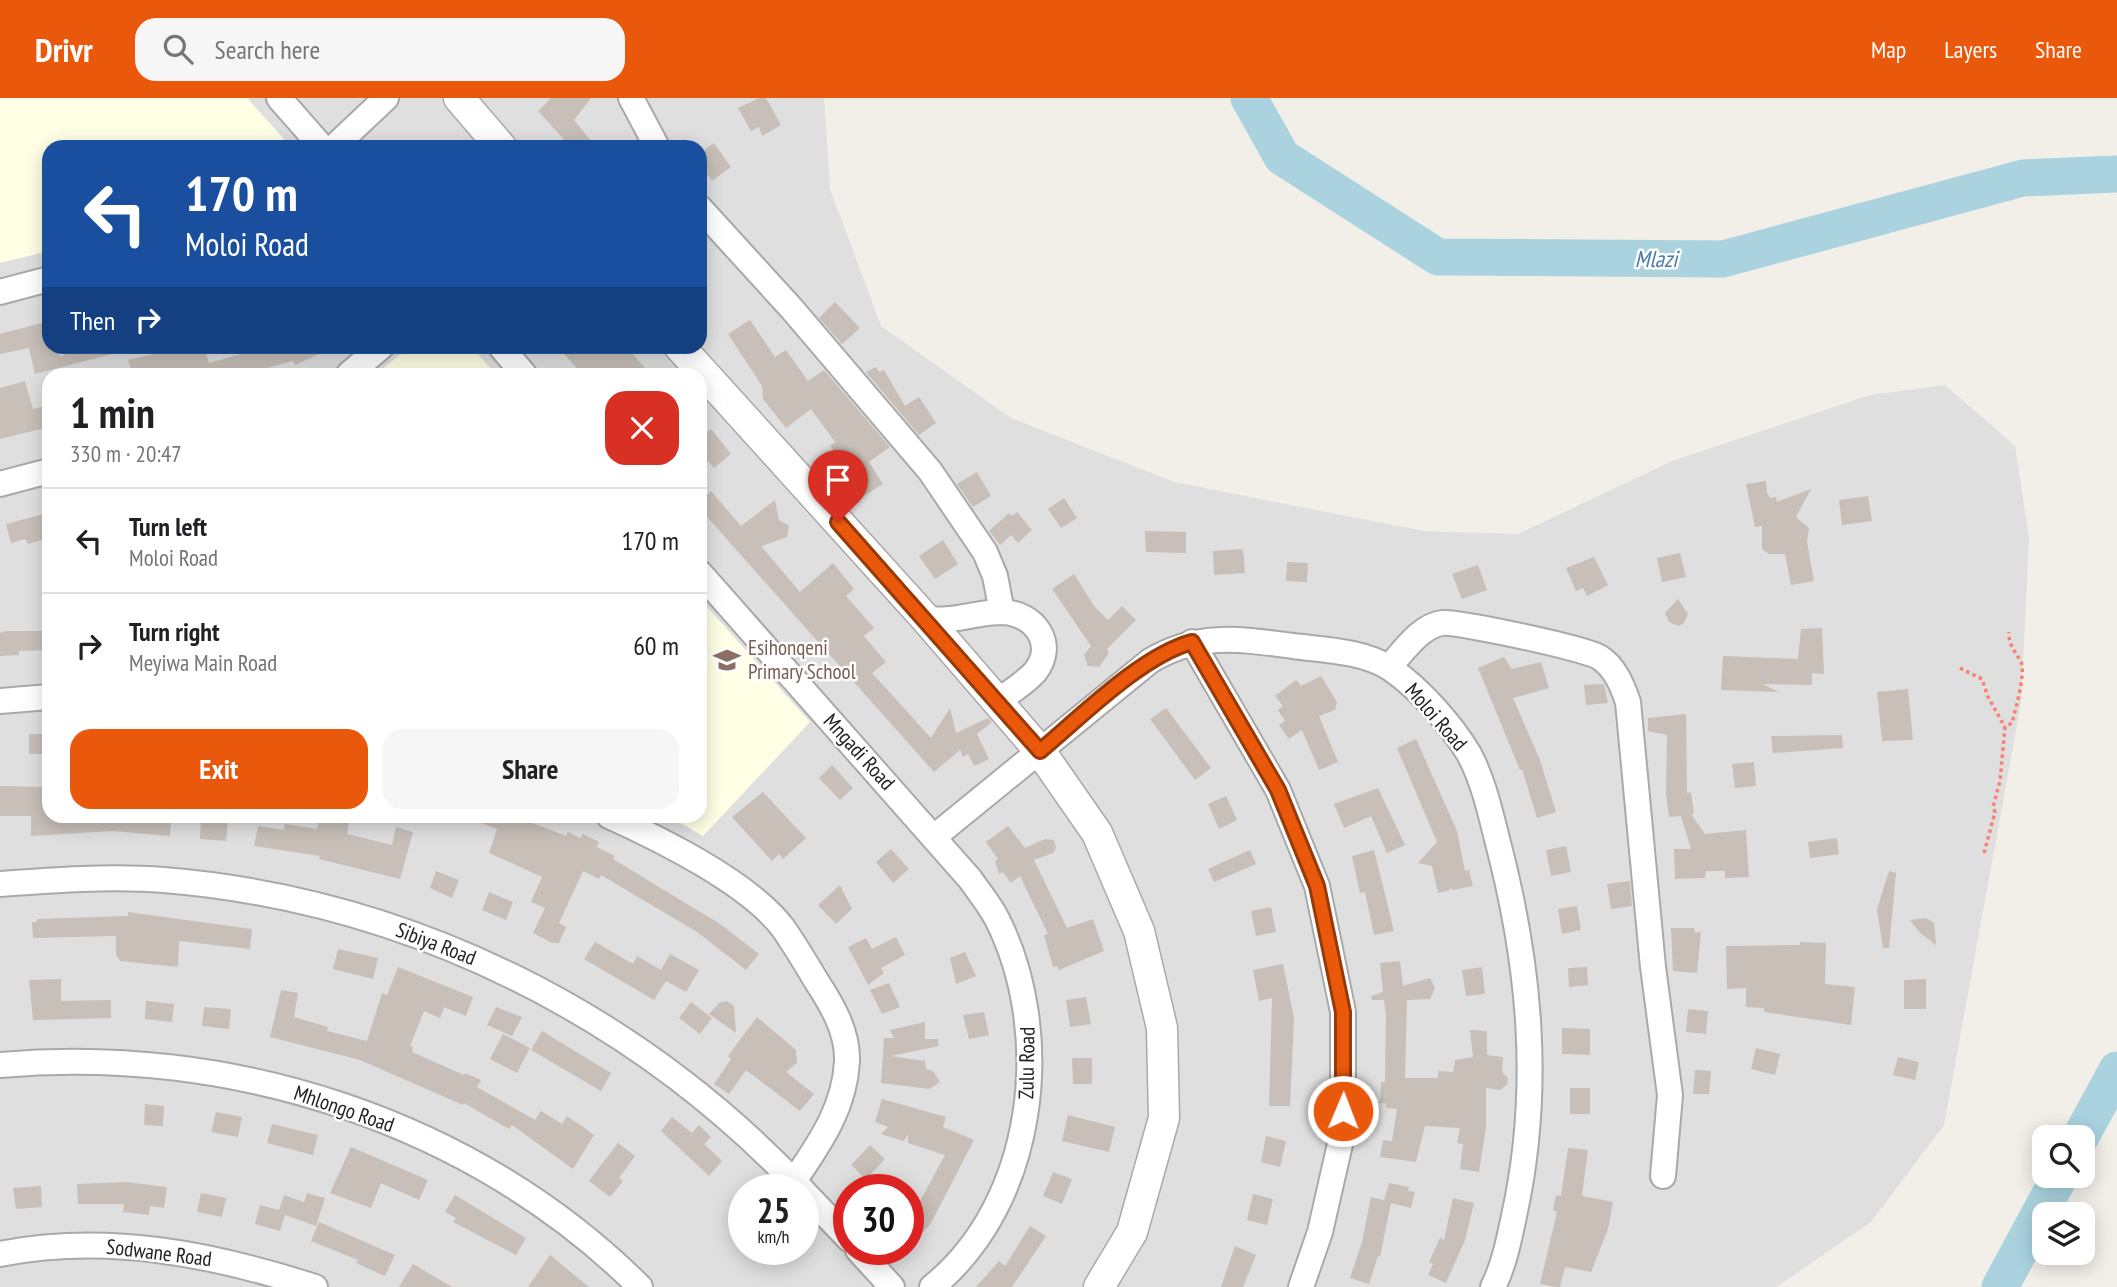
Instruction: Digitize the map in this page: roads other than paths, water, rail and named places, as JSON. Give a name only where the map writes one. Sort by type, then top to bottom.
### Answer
[{"type":"street","points":[[279,98],[316,140]]},
{"type":"street","points":[[341,140],[386,98]]},
{"type":"street","points":[[459,98],[495,140]]},
{"type":"street","points":[[631,98],[653,140]]},
{"type":"street","points":[[707,224],[792,309],[930,471],[985,552],[995,576],[1002,612]]},
{"type":"street","points":[[0,292],[42,281]]},
{"type":"street","points":[[356,368],[373,354]]},
{"type":"street","points":[[507,354],[519,368]]},
{"type":"street","points":[[686,354],[699,368]]},
{"type":"street","points":[[707,377],[926,619],[1040,751],[1102,845],[1139,931],[1162,1028],[1164,1118],[1132,1232],[1099,1287]]},
{"type":"street","points":[[0,484],[42,473]]},
{"type":"street","name":"Mngadi Road","points":[[707,581],[934,837]]},
{"type":"street","points":[[926,619],[958,620],[1002,612],[1033,621],[1042,634],[1044,647],[1035,671],[996,702]]},
{"type":"street","points":[[1389,667],[1420,634],[1441,623],[1496,631],[1599,657],[1618,676],[1628,702],[1653,967],[1670,1095],[1663,1177]]},
{"type":"street","name":"Moloi Road","points":[[934,837],[1150,661],[1172,648],[1192,642],[1219,639],[1251,640],[1345,653],[1389,667],[1447,724],[1469,755],[1486,796],[1526,974],[1528,1124],[1522,1180],[1505,1256],[1493,1287]]},
{"type":"street","points":[[1192,642],[1247,733],[1283,802],[1317,886],[1343,1012],[1343,1132],[1320,1232],[1301,1287]]},
{"type":"street","points":[[0,701],[42,698]]},
{"type":"street","points":[[622,823],[692,859],[743,892],[781,926],[832,1006],[842,1032],[847,1060],[841,1093],[830,1128],[807,1174]]},
{"type":"street","name":"Zulu Road","points":[[932,1287],[968,1249],[1009,1177],[1023,1131],[1031,1078],[1028,1017],[1013,958],[997,917],[934,837]]},
{"type":"street","name":"Sibiya Road","points":[[0,884],[66,879],[162,880],[237,888],[406,931],[486,963],[586,1014],[710,1101],[786,1174]]},
{"type":"street","name":"Mhlongo Road","points":[[0,1065],[91,1061],[165,1066],[234,1077],[322,1098],[441,1145],[531,1195],[606,1253],[640,1287]]},
{"type":"street","name":"Sibiya Road","points":[[819,1207],[833,1222]]},
{"type":"street","name":"Sodwane Road","points":[[0,1254],[54,1246],[108,1244],[180,1251],[260,1269],[315,1287]]},
{"type":"street","points":[[872,1265],[892,1287]]},
{"type":"waterway","name":"Mlazi","points":[[1249,98],[1282,157],[1438,257],[1723,259],[2023,178],[2117,174]]},
{"type":"waterway","name":"Mlazi","points":[[2087,1125],[2117,1070]]},
{"type":"waterway","name":"Mlazi","points":[[2000,1287],[2054,1188]]},
{"type":"place","name":"Esihonqeni Primary School","points":[[727,660]]}]
